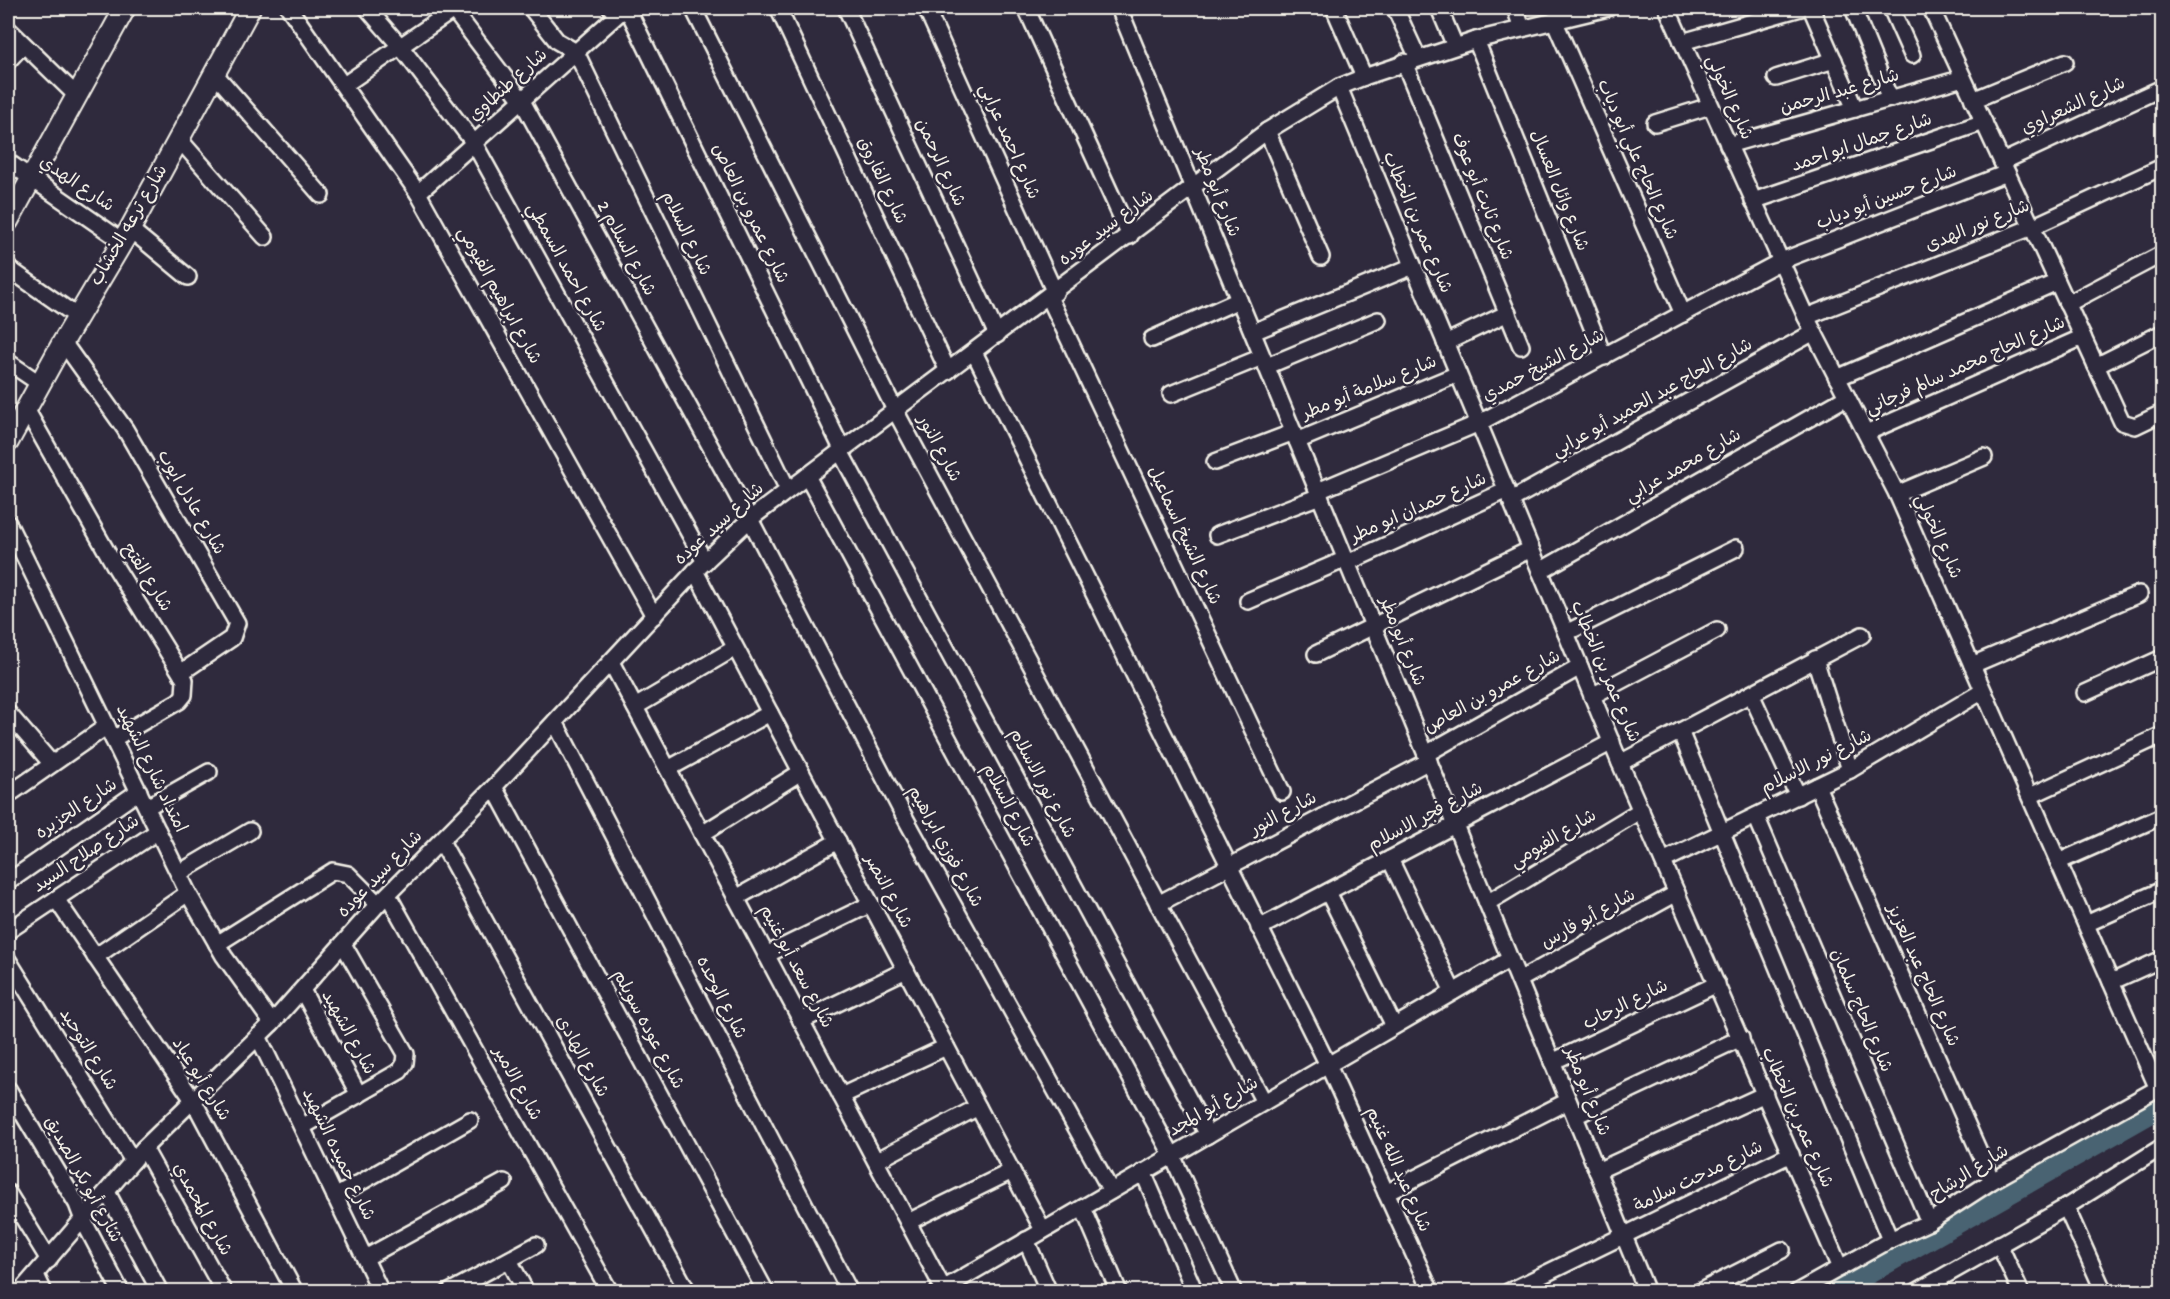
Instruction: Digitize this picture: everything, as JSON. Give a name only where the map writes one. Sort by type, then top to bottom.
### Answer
[{"type":"street","name":"شارع ترعه الخشاب","points":[[8,442],[39,383],[126,235],[248,8]]},
{"type":"street","name":"شارع ابراهيم الفيومي","points":[[289,8],[418,193],[654,616]]},
{"type":"street","name":"شارع احمد السمطي","points":[[367,8],[400,46],[474,144],[700,567]]},
{"type":"street","points":[[344,85],[454,8]]},
{"type":"street","name":"شارع السلام 2","points":[[454,8],[521,99],[750,519]]},
{"type":"street","name":"شارع السلام","points":[[531,8],[557,41],[576,52],[788,490]]},
{"type":"street","name":"شارع طنطاوي","points":[[418,193],[576,52],[619,8]]},
{"type":"street","name":"شارع عمرو بن العاص","points":[[619,8],[631,16],[841,450]]},
{"type":"street","name":"شارع النور","points":[[693,8],[895,410],[1264,1102]]},
{"type":"street","name":"شارع الفاروق","points":[[778,8],[948,371]]},
{"type":"street","name":"شارع الرحمن","points":[[846,8],[997,335]]},
{"type":"street","name":"شارع احمد عرابي","points":[[926,8],[1052,295]]},
{"type":"street","points":[[1026,8],[1130,236]]},
{"type":"street","name":"شارع أبو مطر","points":[[1121,8],[1264,362],[1647,1292]]},
{"type":"street","points":[[1334,8],[1364,77]]},
{"type":"street","name":"شارع ثابت أبو عوف","points":[[1395,8],[1411,60],[1521,346]]},
{"type":"street","points":[[1439,8],[1455,46]]},
{"type":"street","points":[[1515,8],[1522,28]]},
{"type":"street","name":"شارع سيد عوده","points":[[20,1292],[144,1148],[272,1023],[383,899],[494,787],[700,567],[750,519],[1194,189],[1267,131],[1339,87],[1455,46],[1608,8]]},
{"type":"street","name":"شارع الخولي","points":[[1667,8],[1806,317],[1897,494],[2111,982],[2160,1088]]},
{"type":"street","points":[[1682,42],[1801,8]]},
{"type":"street","points":[[1811,8],[1855,109]]},
{"type":"street","points":[[1853,8],[1890,99]]},
{"type":"street","points":[[1891,8],[1912,55]]},
{"type":"street","points":[[1931,8],[2122,422],[2135,426],[2163,413]]},
{"type":"street","points":[[8,221],[76,96],[118,10]]},
{"type":"street","name":"شارع الحاج علي أبو دياب","points":[[1554,20],[1683,315]]},
{"type":"street","points":[[8,29],[76,96]]},
{"type":"street","name":"شارع وائل العسال","points":[[1476,40],[1604,357]]},
{"type":"street","points":[[8,61],[22,45]]},
{"type":"street","points":[[1776,78],[1834,60]]},
{"type":"street","points":[[1973,100],[2065,62]]},
{"type":"street","points":[[214,73],[321,195]]},
{"type":"street","name":"شارع عبد الرحمن","points":[[1728,145],[1963,78]]},
{"type":"street","name":"شارع عمر بن الخطاب","points":[[1339,87],[1620,763],[1840,1268]]},
{"type":"street","name":"شارع الشعراوي","points":[[2005,167],[2163,88]]},
{"type":"street","points":[[1654,123],[1710,106]]},
{"type":"street","name":"شارع جمال ابو احمد","points":[[1754,201],[1984,122]]},
{"type":"street","points":[[1267,131],[1321,257]]},
{"type":"street","points":[[179,139],[265,237]]},
{"type":"street","name":"شارع الهدي","points":[[8,162],[31,179],[126,235],[188,277]]},
{"type":"street","name":"شارع حسين أبو دياب","points":[[1780,261],[2005,167]]},
{"type":"street","name":"شارع نور الهدى","points":[[1806,317],[2032,226],[2163,167]]},
{"type":"street","points":[[2067,304],[2163,254]]},
{"type":"street","name":"شارع الشيخ حمدي","points":[[1216,535],[1319,494],[1479,423],[1780,261]]},
{"type":"street","points":[[1253,333],[1413,266]]},
{"type":"street","points":[[8,268],[78,317]]},
{"type":"street","points":[[1837,378],[2057,282]]},
{"type":"street","name":"شارع الشيخ اسماعيل","points":[[1052,295],[1282,792]]},
{"type":"street","points":[[1152,339],[1239,300]]},
{"type":"street","points":[[1445,343],[1508,313]]},
{"type":"street","points":[[1171,394],[1378,320]]},
{"type":"street","name":"شارع الحاج عبد الحميد أبو عرابي","points":[[1509,495],[1814,332]]},
{"type":"street","points":[[2096,366],[2163,333]]},
{"type":"street","name":"شارع الحاج محمد سالم فرجاني","points":[[1866,433],[2083,337]]},
{"type":"street","name":"شارع عادل ايوب","points":[[63,342],[128,434],[237,622],[232,638],[182,672]]},
{"type":"street","name":"شارع عبد الله غنيم","points":[[974,352],[1328,1065],[1431,1292]]},
{"type":"street","points":[[8,362],[39,383]]},
{"type":"street","name":"شارع سلامة أبو مطر","points":[[1215,462],[1295,436],[1458,374]]},
{"type":"street","name":"شارع محمد عرابي","points":[[1540,571],[1847,397]]},
{"type":"street","name":"شارع الفتح","points":[[26,409],[116,568],[182,672]]},
{"type":"street","name":"شارع نور الاسلام","points":[[841,450],[1208,1134]]},
{"type":"street","points":[[1897,494],[1984,457]]},
{"type":"street","name":"شارع السلام","points":[[807,476],[1172,1155],[1233,1292]]},
{"type":"street","name":"شارع حمدان ابو مطر","points":[[1248,601],[1509,495]]},
{"type":"street","name":"شارع فوزي ابراهيم","points":[[750,519],[903,814],[1111,1191]]},
{"type":"street","name":"امتداد شارع الشهيد","points":[[8,523],[188,893],[217,944],[272,1023]]},
{"type":"street","points":[[1566,633],[1736,548]]},
{"type":"street","points":[[1316,654],[1531,549]]},
{"type":"street","name":"شارع النصر","points":[[700,567],[735,648],[1043,1230]]},
{"type":"street","points":[[1972,664],[2139,594]]},
{"type":"street","points":[[1592,696],[1718,630]]},
{"type":"street","points":[[1620,763],[1862,635]]},
{"type":"street","points":[[635,707],[735,648]]},
{"type":"street","points":[[2085,693],[2163,658]]},
{"type":"street","points":[[1815,659],[1850,770]]},
{"type":"street","name":"شارع سعد أبو غنيم","points":[[611,662],[942,1290]]},
{"type":"street","name":"شارع عمرو بن العاص","points":[[1427,757],[1580,667]]},
{"type":"street","points":[[8,795],[52,764],[110,732],[179,701],[186,687],[182,672]]},
{"type":"street","name":"شارع نور الاسلام","points":[[1663,861],[1850,770],[1983,691]]},
{"type":"street","points":[[1751,694],[1798,796]]},
{"type":"street","points":[[668,769],[770,712]]},
{"type":"street","points":[[8,713],[52,764]]},
{"type":"street","name":"شارع الوحده","points":[[555,722],[850,1292]]},
{"type":"street","points":[[1680,731],[1890,1240]]},
{"type":"street","points":[[2030,796],[2163,735]]},
{"type":"street","name":"شارع فجر الاسلام","points":[[1259,928],[1612,742]]},
{"type":"street","name":"شارع النور","points":[[1158,904],[1427,757]]},
{"type":"street","points":[[147,807],[209,772]]},
{"type":"street","points":[[702,834],[801,772]]},
{"type":"street","name":"شارع الحاج عبد العزيز","points":[[1817,786],[1992,1181]]},
{"type":"street","name":"شارع عوده سويلم","points":[[494,787],[766,1292]]},
{"type":"street","name":"شارع الجزيره","points":[[8,882],[139,791]]},
{"type":"street","name":"شارع الفيومي","points":[[1487,903],[1641,810]]},
{"type":"street","name":"شارع الحاج سلمان","points":[[1756,816],[1929,1222]]},
{"type":"street","points":[[2058,862],[2163,816]]},
{"type":"street","name":"شارع صلاح السيد","points":[[8,932],[158,831]]},
{"type":"street","points":[[179,873],[250,831]]},
{"type":"street","name":"شارع الهادى","points":[[441,841],[688,1292]]},
{"type":"street","points":[[736,898],[838,841]]},
{"type":"street","points":[[1390,859],[1453,992]]},
{"type":"street","name":"شارع الامير","points":[[217,944],[333,871],[348,874],[383,899],[610,1292]]},
{"type":"street","points":[[2086,924],[2163,890]]},
{"type":"street","points":[[1328,892],[1394,1026]]},
{"type":"street","points":[[95,957],[188,893]]},
{"type":"street","name":"شارع أبو فارس","points":[[1519,980],[1677,893]]},
{"type":"street","name":"شارع أبو عياد","points":[[56,899],[193,1100],[296,1292]]},
{"type":"street","points":[[766,955],[871,904]]},
{"type":"street","points":[[302,1127],[400,1071],[405,1063],[406,1054],[343,944]]},
{"type":"street","name":"شارع أبو المجد","points":[[942,1290],[1510,959]]},
{"type":"street","points":[[2111,982],[2163,959]]},
{"type":"street","name":"شارع التوحيد","points":[[8,960],[133,1161]]},
{"type":"street","points":[[801,1021],[906,970]]},
{"type":"street","name":"شارع الرحاب","points":[[1552,1062],[1716,984]]},
{"type":"street","name":"شارع الشهيد","points":[[302,990],[359,1095]]},
{"type":"street","name":"شارع حميده الشهيد","points":[[258,1036],[381,1292]]},
{"type":"street","points":[[1575,1116],[1741,1038]]},
{"type":"street","points":[[841,1096],[946,1047]]},
{"type":"street","name":"شارع الرشاح","points":[[1797,1292],[1890,1240],[1929,1222],[1992,1181],[2160,1088]]},
{"type":"street","name":"شارع أبو بكر الصديق","points":[[8,1089],[77,1204],[82,1220],[121,1292]]},
{"type":"street","points":[[1597,1171],[1765,1094]]},
{"type":"street","points":[[1386,1193],[1568,1101]]},
{"type":"street","points":[[876,1161],[978,1107]]},
{"type":"street","points":[[335,1197],[470,1120]]},
{"type":"street","name":"شارع المحمدي","points":[[144,1148],[224,1292]]},
{"type":"street","points":[[1916,1292],[1935,1287],[1999,1244],[2066,1207],[2163,1148]]},
{"type":"street","name":"شارع مدحت سلامة","points":[[1508,1292],[1791,1154]]},
{"type":"street","points":[[908,1222],[1012,1170]]},
{"type":"street","points":[[1143,1172],[1195,1292]]},
{"type":"street","points":[[365,1258],[504,1182]]},
{"type":"street","points":[[107,1192],[160,1292]]},
{"type":"street","points":[[8,1193],[49,1260]]},
{"type":"street","points":[[2066,1207],[2104,1292]]},
{"type":"street","points":[[1083,1208],[1119,1292]]},
{"type":"street","points":[[1026,1240],[1049,1292]]},
{"type":"street","points":[[1999,1244],[2021,1292]]},
{"type":"street","points":[[449,1292],[536,1245]]},
{"type":"street","points":[[1699,1292],[1782,1250]]},
{"type":"street","points":[[509,1260],[526,1292]]},
{"type":"street","points":[[36,1275],[44,1292]]},
{"type":"waterway","points":[[1837,1292],[2162,1107]]}]
